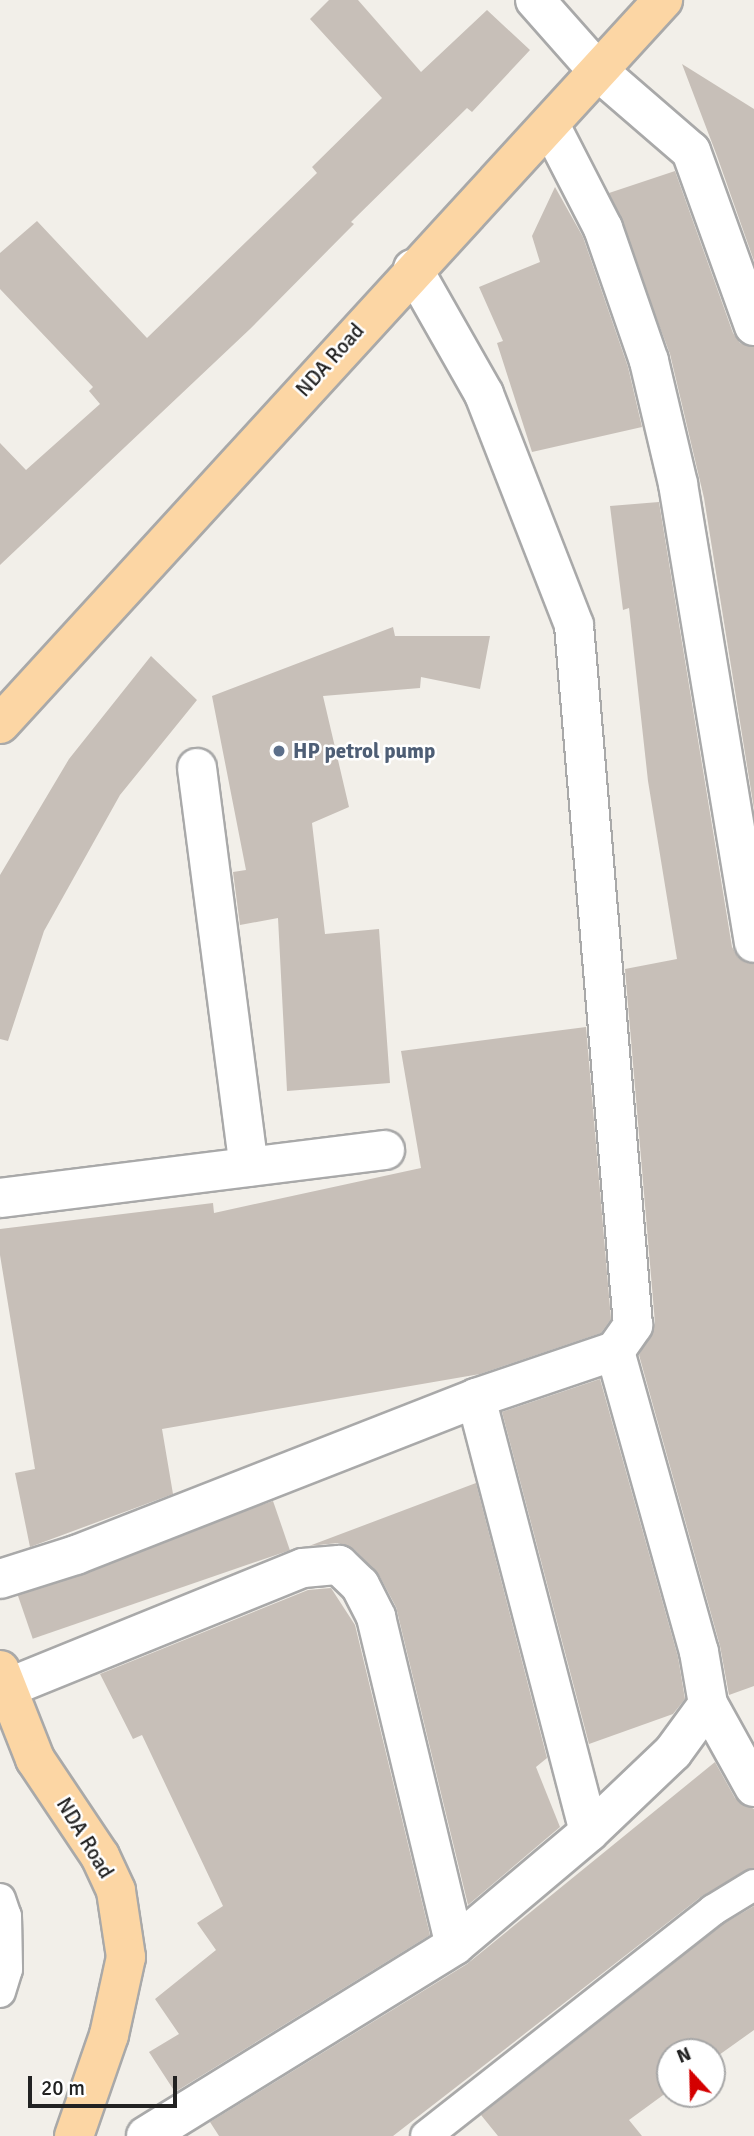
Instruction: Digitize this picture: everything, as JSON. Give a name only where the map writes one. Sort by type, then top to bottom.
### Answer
[{"type":"main road","name":"NDA Road","points":[[0,724],[413,269],[550,125],[663,0]]},
{"type":"main road","name":"NDA Road","points":[[3,1679],[35,1759],[100,1856],[116,1891],[126,1957],[109,2035],[74,2136]]},
{"type":"street","points":[[536,0],[597,70],[691,151],[754,326]]},
{"type":"street","points":[[550,125],[603,228],[649,361],[678,484],[754,943]]},
{"type":"street","points":[[0,1579],[76,1555],[476,1398],[615,1351],[633,1325],[573,625],[484,394],[413,269]]},
{"type":"street","points":[[197,768],[248,1167]]},
{"type":"street","points":[[0,1198],[385,1150]]},
{"type":"street","points":[[615,1351],[699,1652],[708,1704],[754,1787]]},
{"type":"street","points":[[476,1398],[589,1832]]},
{"type":"street","points":[[3,1679],[303,1568],[339,1565],[360,1585],[376,1617],[455,1945]]},
{"type":"street","points":[[146,2136],[455,1945],[589,1832],[673,1752],[708,1704]]},
{"type":"lane","points":[[426,2136],[713,1910],[754,1885]]},
{"type":"lane","points":[[0,1899],[6,1916],[7,1969],[0,1992]]},
{"type":"building","points":[[329,0],[358,0],[421,72],[487,10],[530,50],[472,112],[467,108],[351,222],[354,224],[250,329],[0,565],[0,443],[26,470],[100,404],[89,391],[93,387],[0,289],[0,253],[37,221],[147,338],[317,173],[312,167],[382,98],[310,19]]},
{"type":"building","points":[[682,64],[754,109],[754,261],[717,156]]},
{"type":"building","points":[[675,171],[733,333],[740,343],[754,347],[754,809],[704,498],[670,354],[609,193]]},
{"type":"building","points":[[555,187],[583,237],[628,367],[642,427],[532,452],[497,343],[503,341],[479,287],[540,262],[532,236]]},
{"type":"building","points":[[659,502],[732,947],[738,957],[754,964],[754,1686],[729,1695],[720,1646],[639,1355],[655,1323],[625,969],[677,959],[648,781],[629,608],[623,610],[610,506]]},
{"type":"building","points":[[393,627],[395,636],[490,636],[480,689],[421,677],[420,688],[323,696],[349,807],[312,823],[325,934],[379,929],[390,1083],[287,1091],[278,918],[240,925],[233,872],[246,870],[212,696]]},
{"type":"building","points":[[151,656],[197,700],[120,795],[44,931],[8,1041],[0,1039],[0,875],[69,759]]},
{"type":"building","points":[[586,1027],[611,1319],[601,1333],[480,1374],[162,1429],[173,1494],[30,1547],[15,1473],[35,1469],[0,1255],[0,1229],[213,1203],[214,1213],[421,1168],[401,1051]]},
{"type":"building","points":[[600,1379],[678,1657],[685,1699],[673,1714],[589,1744],[502,1412]]},
{"type":"building","points":[[476,1483],[547,1758],[536,1767],[560,1827],[468,1905],[396,1607],[379,1575],[354,1549],[338,1543],[309,1546]]},
{"type":"building","points":[[273,1501],[290,1550],[33,1639],[16,1590]]},
{"type":"building","points":[[331,1588],[355,1625],[430,1935],[175,2092],[149,2052],[179,2034],[155,1999],[216,1950],[197,1923],[223,1906],[142,1735],[133,1739],[100,1674],[308,1590]]},
{"type":"building","points":[[715,1762],[735,1798],[754,1809],[754,1868],[702,1896],[393,2136],[219,2136],[210,2122],[467,1964]]},
{"type":"building","points":[[754,1906],[754,2030],[726,2050],[726,2038],[656,2038],[656,2100],[629,2120],[642,2136],[498,2136],[481,2115],[723,1924]]},
{"type":"place","name":"HP petrol pump","points":[[279,751]]}]
